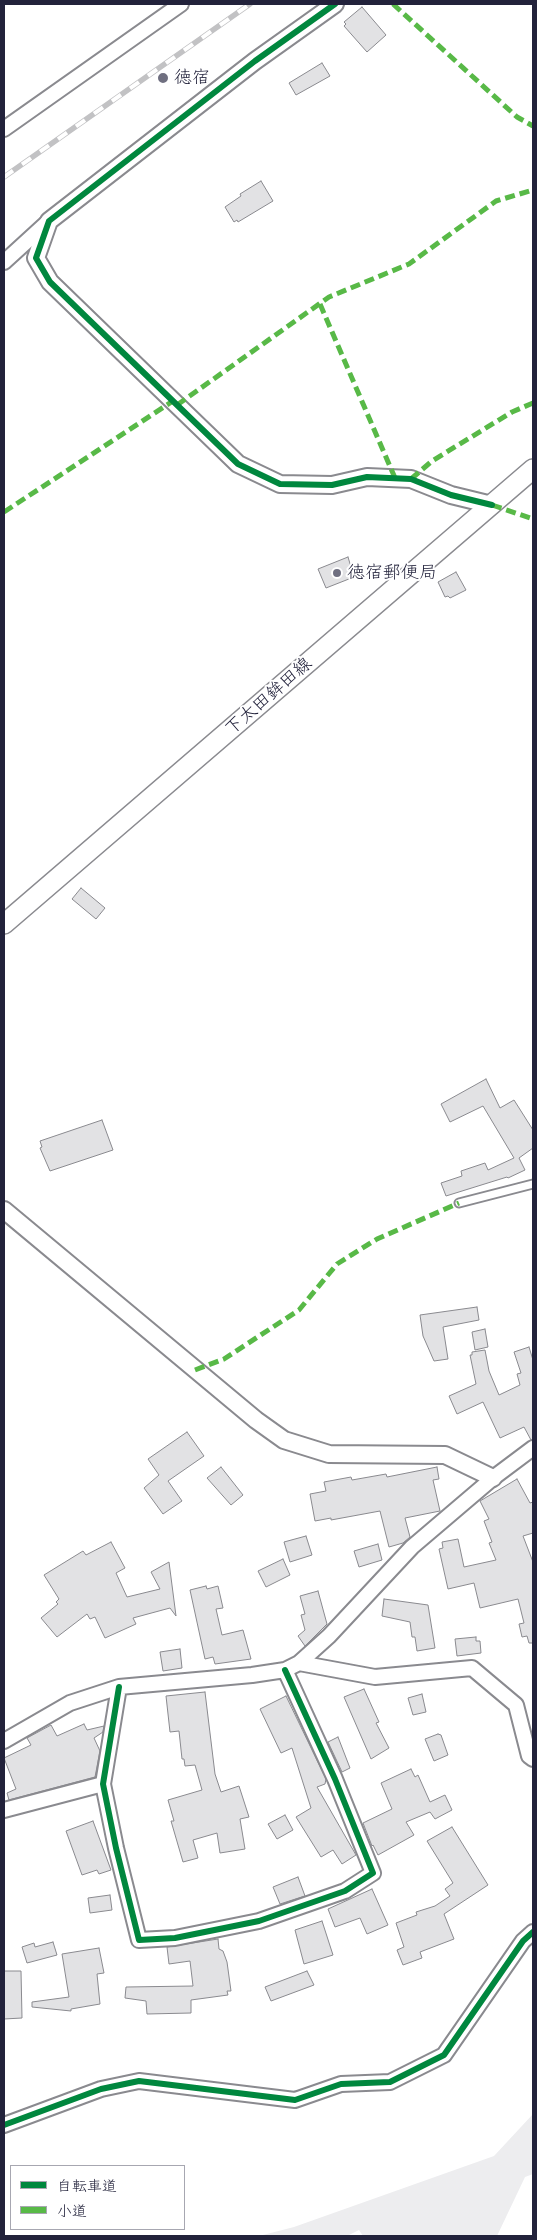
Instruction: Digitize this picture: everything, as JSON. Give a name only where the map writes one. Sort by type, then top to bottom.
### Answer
[{"type":"main road","name":"下太田鉾田線","points":[[4,924],[533,469]]},
{"type":"street","points":[[4,128],[181,4]]},
{"type":"street","points":[[4,262],[49,221],[255,61],[335,4]]},
{"type":"street","points":[[49,221],[36,258],[50,282],[238,464],[280,484],[332,485],[367,477],[411,479],[451,495],[492,504]]},
{"type":"street","points":[[4,1210],[256,1420],[284,1440],[329,1454],[445,1455],[493,1478]]},
{"type":"street","points":[[4,1741],[70,1703],[120,1687],[286,1670],[299,1663],[330,1636],[412,1547],[493,1478],[533,1448]]},
{"type":"street","points":[[299,1663],[375,1677],[472,1668],[516,1705],[529,1756],[533,1759]]},
{"type":"street","points":[[120,1687],[103,1784],[116,1848],[139,1940],[175,1938],[260,1921],[345,1891],[372,1873],[335,1779],[286,1670]]},
{"type":"street","points":[[4,1810],[103,1784]]},
{"type":"street","points":[[4,2125],[101,2089],[139,2080],[294,2100],[341,2084],[390,2082],[444,2055],[523,1941],[533,1932]]},
{"type":"lane","points":[[459,1203],[533,1184]]},
{"type":"shaded area","points":[[533,2114],[533,2174],[525,2177],[497,2236],[363,2236],[359,2230],[347,2236],[259,2236],[294,2227],[494,2156]]},
{"type":"building","points":[[362,7],[386,35],[367,52],[344,26],[346,24],[344,22]]},
{"type":"building","points":[[322,63],[330,76],[296,95],[289,83]]},
{"type":"building","points":[[261,181],[273,201],[238,222],[237,220],[234,222],[225,207],[241,196],[240,194]]},
{"type":"building","points":[[348,557],[354,577],[326,588],[318,569]]},
{"type":"building","points":[[456,572],[466,590],[450,598],[448,596],[445,597],[438,582]]},
{"type":"building","points":[[81,888],[105,908],[96,919],[72,899]]},
{"type":"building","points":[[486,1079],[500,1108],[514,1100],[533,1130],[533,1148],[519,1158],[525,1170],[508,1178],[446,1196],[441,1183],[462,1176],[461,1171],[485,1163],[488,1170],[514,1158],[483,1106],[450,1122],[441,1104]]},
{"type":"building","points":[[102,1120],[113,1150],[50,1171],[40,1148],[42,1147],[40,1141]]},
{"type":"building","points":[[477,1307],[479,1320],[443,1327],[448,1359],[434,1361],[423,1336],[420,1315]]},
{"type":"building","points":[[485,1329],[488,1347],[475,1350],[472,1332]]},
{"type":"building","points":[[529,1347],[533,1360],[533,1439],[531,1440],[524,1427],[500,1438],[483,1402],[457,1414],[449,1396],[476,1384],[470,1355],[472,1355],[472,1352],[485,1350],[489,1371],[499,1395],[520,1385],[517,1374],[521,1373],[514,1352]]},
{"type":"building","points":[[187,1432],[204,1456],[168,1481],[182,1501],[163,1514],[144,1488],[159,1475],[148,1459]]},
{"type":"building","points":[[221,1467],[243,1495],[231,1505],[207,1478]]},
{"type":"building","points":[[437,1467],[439,1479],[433,1480],[440,1511],[405,1518],[410,1537],[403,1543],[389,1547],[380,1511],[315,1521],[310,1494],[326,1491],[324,1482],[351,1477],[352,1480],[386,1474],[387,1477]]},
{"type":"building","points":[[517,1479],[530,1503],[533,1502],[533,1533],[523,1536],[533,1562],[533,1643],[529,1643],[527,1636],[522,1637],[519,1624],[524,1623],[518,1599],[480,1608],[474,1583],[448,1589],[439,1549],[443,1548],[442,1542],[458,1539],[464,1567],[496,1560],[489,1543],[492,1542],[484,1521],[489,1519],[480,1501]]},
{"type":"building","points":[[306,1536],[312,1555],[290,1562],[284,1542]]},
{"type":"building","points":[[111,1542],[125,1568],[116,1573],[127,1597],[160,1589],[151,1572],[169,1562],[176,1616],[170,1608],[133,1618],[136,1624],[105,1638],[95,1617],[90,1619],[87,1614],[57,1637],[41,1618],[58,1604],[56,1602],[59,1599],[44,1575],[83,1551],[86,1555]]},
{"type":"building","points":[[378,1544],[382,1560],[359,1567],[354,1551]]},
{"type":"building","points":[[283,1559],[290,1575],[266,1587],[258,1571]]},
{"type":"building","points":[[206,1586],[207,1589],[218,1586],[223,1608],[216,1609],[222,1635],[243,1630],[251,1659],[215,1664],[213,1657],[205,1659],[190,1590]]},
{"type":"building","points":[[318,1591],[327,1624],[305,1646],[298,1636],[305,1630],[301,1615],[305,1614],[300,1596]]},
{"type":"building","points":[[384,1599],[428,1605],[435,1648],[417,1651],[415,1637],[412,1637],[410,1622],[382,1616]]},
{"type":"building","points":[[476,1637],[476,1641],[480,1641],[481,1653],[457,1656],[455,1639]]},
{"type":"building","points":[[180,1649],[182,1668],[163,1671],[160,1652]]},
{"type":"building","points":[[364,1689],[379,1722],[376,1723],[389,1748],[371,1759],[344,1697]]},
{"type":"building","points":[[205,1692],[215,1774],[221,1792],[239,1786],[249,1817],[240,1819],[245,1849],[220,1853],[217,1833],[193,1840],[198,1858],[183,1862],[171,1821],[174,1821],[168,1800],[202,1790],[195,1765],[185,1766],[184,1759],[182,1759],[179,1731],[170,1732],[166,1696]]},
{"type":"building","points":[[422,1694],[426,1712],[413,1715],[408,1698]]},
{"type":"building","points":[[286,1696],[326,1779],[325,1784],[317,1787],[356,1855],[342,1864],[333,1850],[321,1857],[296,1817],[311,1808],[292,1748],[281,1753],[260,1709]]},
{"type":"building","points":[[84,1724],[87,1730],[104,1726],[103,1732],[94,1738],[100,1751],[95,1777],[9,1800],[7,1793],[16,1789],[4,1758],[31,1745],[27,1738],[51,1725],[57,1736]]},
{"type":"building","points":[[438,1734],[441,1735],[448,1755],[434,1761],[425,1739]]},
{"type":"building","points":[[338,1737],[350,1768],[342,1772],[328,1742]]},
{"type":"building","points":[[411,1769],[415,1777],[418,1775],[430,1802],[445,1795],[452,1810],[435,1819],[430,1812],[406,1822],[414,1835],[378,1855],[372,1846],[363,1823],[392,1809],[381,1783]]},
{"type":"building","points":[[285,1815],[293,1830],[277,1839],[268,1824]]},
{"type":"building","points":[[93,1821],[111,1870],[99,1874],[97,1870],[82,1875],[66,1831]]},
{"type":"building","points":[[452,1827],[488,1885],[444,1914],[454,1939],[420,1952],[422,1958],[403,1965],[397,1950],[404,1947],[396,1923],[417,1915],[416,1912],[435,1906],[450,1896],[445,1889],[453,1883],[427,1841]]},
{"type":"building","points":[[298,1877],[305,1896],[280,1904],[273,1887]]},
{"type":"building","points":[[372,1889],[388,1925],[367,1934],[360,1918],[335,1927],[328,1909]]},
{"type":"building","points":[[110,1895],[112,1910],[90,1913],[88,1898]]},
{"type":"building","points":[[322,1921],[333,1955],[304,1964],[295,1930]]},
{"type":"building","points":[[218,1939],[219,1949],[223,1951],[227,1962],[231,1991],[227,1991],[228,1995],[191,2000],[191,2013],[147,2014],[146,2001],[125,1998],[126,1987],[193,1986],[190,1961],[169,1964],[167,1947]]},
{"type":"building","points":[[53,1942],[57,1955],[27,1963],[22,1947],[34,1943],[35,1947]]},
{"type":"building","points":[[99,1948],[104,1973],[97,1974],[100,2004],[71,2009],[71,2011],[32,2007],[32,2002],[69,1997],[62,1954]]},
{"type":"building","points":[[4,1971],[21,1971],[22,2018],[4,2019]]},
{"type":"building","points":[[307,1971],[314,1985],[271,2001],[265,1987]]},
{"type":"railway","points":[[4,177],[250,4]]},
{"type":"marked path","points":[[393,4],[517,117],[533,126]]},
{"type":"marked path","points":[[177,405],[329,297],[409,264],[496,201],[533,190]]},
{"type":"marked path","points":[[320,304],[395,478]]},
{"type":"marked path","points":[[4,512],[173,401]]},
{"type":"marked path","points":[[411,479],[432,461],[512,412],[533,403]]},
{"type":"marked path","points":[[492,505],[533,519]]},
{"type":"marked path","points":[[195,1370],[224,1359],[299,1310],[337,1264],[377,1239],[459,1203]]},
{"type":"cycle path","points":[[335,4],[255,61],[49,221],[36,258],[50,282],[238,464],[280,484],[332,485],[367,477],[411,479],[451,495],[492,505]]},
{"type":"cycle path","points":[[119,1687],[103,1784],[116,1848],[139,1940],[175,1938],[259,1921],[345,1891],[373,1873],[335,1779],[285,1670]]},
{"type":"cycle path","points":[[4,2125],[101,2089],[139,2081],[295,2100],[341,2084],[390,2082],[444,2055],[523,1941],[533,1932]]},
{"type":"place","name":"徳宿","points":[[163,78]]},
{"type":"place","name":"徳宿郵便局","points":[[337,573]]}]
